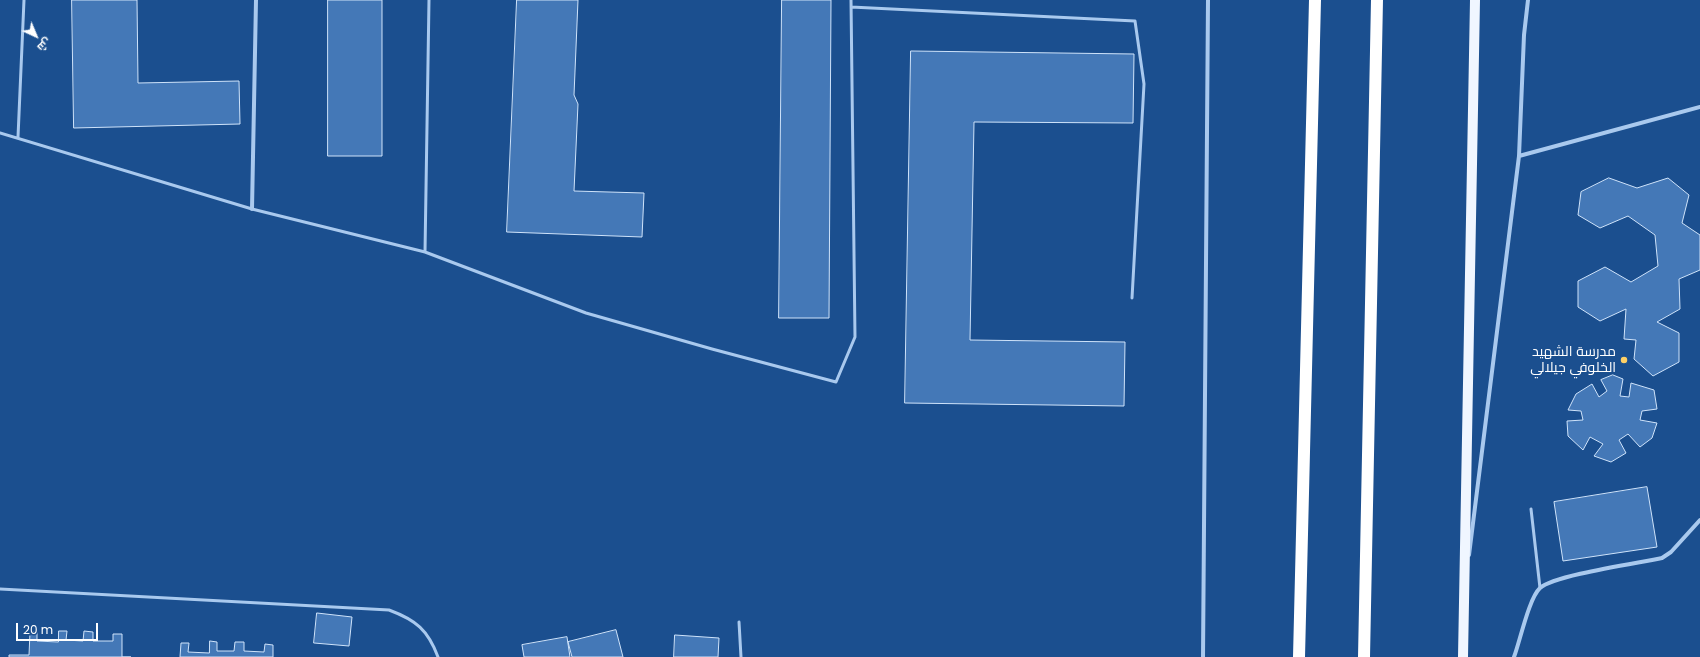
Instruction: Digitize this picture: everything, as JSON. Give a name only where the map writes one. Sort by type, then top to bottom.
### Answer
[{"type":"highway","points":[[1299,657],[1315,0]]},
{"type":"highway","points":[[1364,657],[1377,0]]},
{"type":"main road","points":[[1464,657],[1475,0]]},
{"type":"street","points":[[252,209],[256,0]]},
{"type":"street","points":[[1203,657],[1208,0]]},
{"type":"street","points":[[1466,585],[1519,156],[1524,35],[1528,0]]},
{"type":"street","points":[[1519,156],[1700,107]]},
{"type":"street","points":[[1514,657],[1532,601],[1540,588],[1558,579],[1662,558],[1671,552],[1700,520]]},
{"type":"lane","points":[[18,137],[24,0]]},
{"type":"lane","points":[[425,252],[429,0]]},
{"type":"lane","points":[[0,133],[18,137],[252,209],[425,252],[586,313],[712,350],[836,382],[855,337],[851,0]]},
{"type":"lane","points":[[851,7],[1135,21],[1144,84],[1132,298]]},
{"type":"lane","points":[[1531,509],[1540,588]]},
{"type":"lane","points":[[0,589],[389,610],[404,616],[419,625],[432,641],[438,657]]},
{"type":"lane","points":[[738,622],[740,657]]},
{"type":"building","points":[[72,0],[137,0],[138,83],[239,81],[240,124],[74,128]]},
{"type":"building","points":[[328,0],[382,0],[382,156],[328,156]]},
{"type":"building","points":[[517,0],[578,0],[574,95],[578,104],[574,191],[644,193],[642,237],[507,232]]},
{"type":"building","points":[[782,0],[831,0],[829,318],[779,318]]},
{"type":"building","points":[[911,51],[1134,54],[1133,123],[974,122],[970,340],[1125,342],[1124,406],[905,403]]},
{"type":"building","points":[[1609,178],[1637,188],[1668,178],[1689,195],[1682,223],[1700,235],[1700,270],[1679,279],[1680,309],[1657,322],[1679,333],[1679,362],[1653,376],[1634,359],[1636,340],[1624,339],[1626,309],[1600,321],[1578,307],[1578,281],[1605,267],[1631,282],[1658,266],[1655,235],[1628,216],[1600,228],[1578,215],[1581,192]]},
{"type":"building","points":[[1613,375],[1623,379],[1620,396],[1629,397],[1631,383],[1654,390],[1657,409],[1642,411],[1640,420],[1657,423],[1652,438],[1640,447],[1628,434],[1619,440],[1626,453],[1611,462],[1594,456],[1603,444],[1590,437],[1583,450],[1568,436],[1567,421],[1583,420],[1581,411],[1568,410],[1576,394],[1592,384],[1599,397],[1607,391],[1601,380]]},
{"type":"building","points":[[1647,487],[1657,547],[1563,561],[1554,502]]},
{"type":"building","points":[[317,613],[352,617],[349,646],[314,643]]},
{"type":"building","points":[[616,630],[623,657],[572,657],[568,642]]},
{"type":"building","points":[[59,631],[67,631],[66,640],[83,641],[84,631],[93,632],[93,641],[113,641],[113,634],[122,634],[122,657],[9,657],[9,655],[29,655],[30,632],[37,632],[37,641],[58,642]]},
{"type":"building","points":[[675,635],[719,638],[718,657],[674,657]]},
{"type":"building","points":[[567,637],[570,657],[524,657],[522,645]]},
{"type":"building","points":[[210,641],[217,642],[217,651],[234,651],[235,642],[244,642],[244,651],[264,652],[265,644],[273,645],[273,657],[180,657],[181,643],[189,643],[188,652],[209,653]]},
{"type":"place","name":"مدرسة الشهيد الخلوفي جيلالي","points":[[1624,360]]}]
